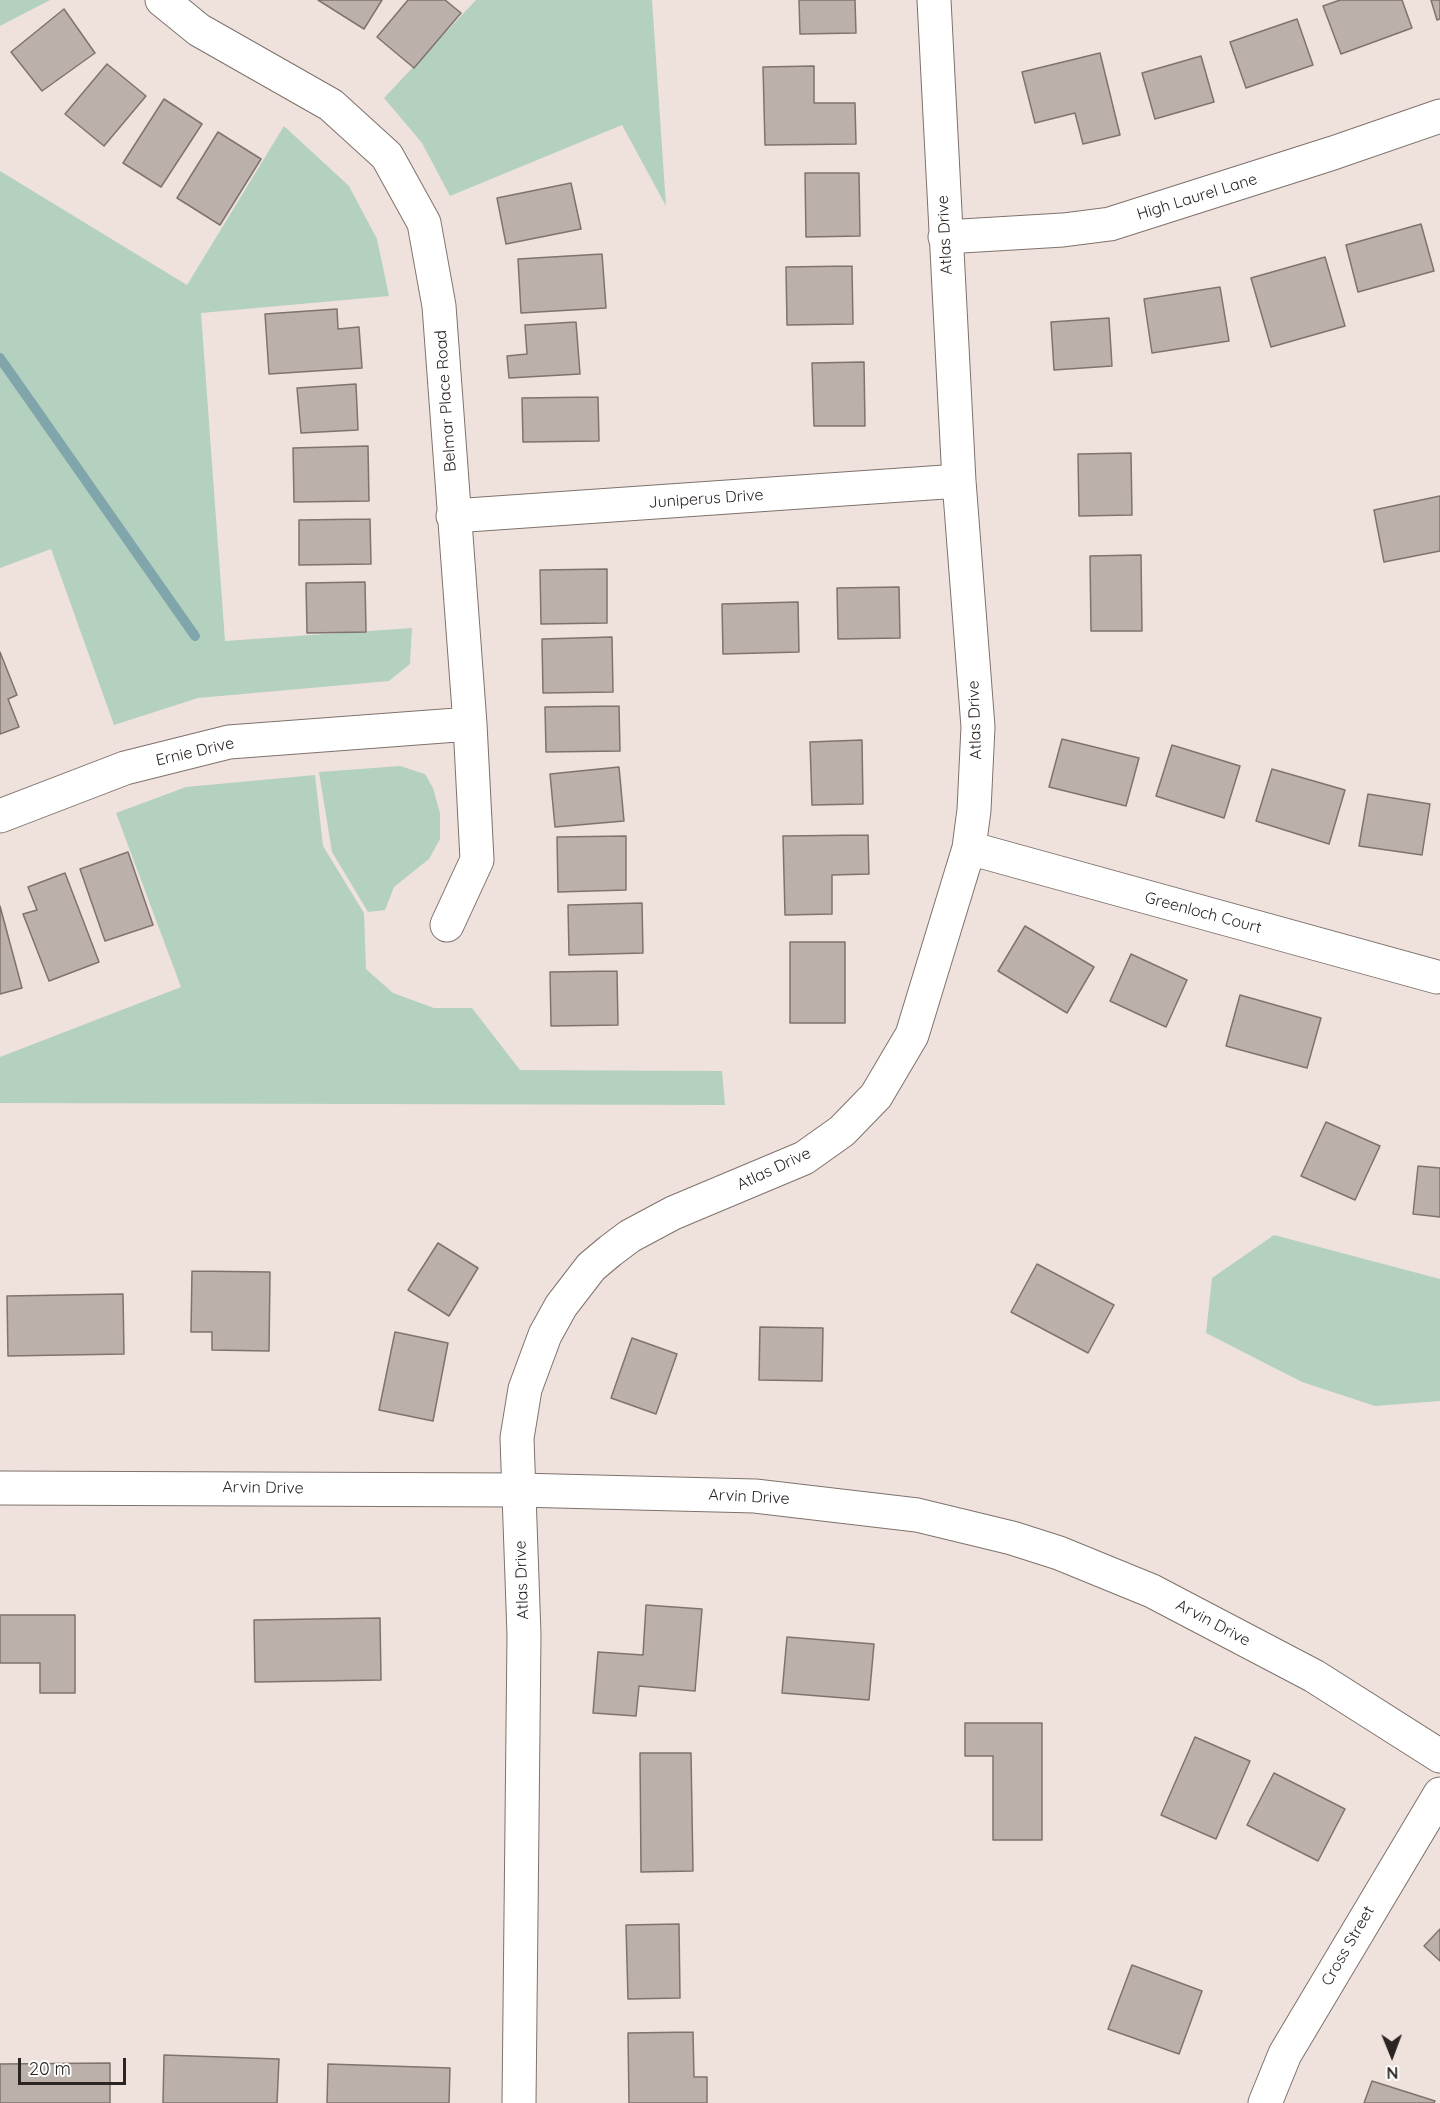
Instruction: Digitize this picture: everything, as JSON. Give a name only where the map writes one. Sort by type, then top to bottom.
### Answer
[{"type":"street","name":"Belmar Place Road","points":[[162,0],[199,30],[332,105],[387,156],[423,223],[439,306],[470,724],[477,860],[447,925]]},
{"type":"street","name":"Atlas Drive","points":[[519,2103],[524,1635],[517,1438],[525,1389],[545,1335],[561,1306],[591,1267],[630,1236],[673,1213],[804,1158],[842,1131],[876,1096],[912,1035],[969,848],[975,810],[978,727],[959,481],[934,0]]},
{"type":"street","name":"High Laurel Lane","points":[[945,237],[1063,230],[1110,224],[1333,153],[1440,116]]},
{"type":"street","name":"Juniperus Drive","points":[[453,516],[959,481]]},
{"type":"street","name":"Ernie Drive","points":[[0,816],[125,768],[229,742],[470,724]]},
{"type":"street","name":"Greenloch Court","points":[[969,848],[1437,977]]},
{"type":"street","name":"Arvin Drive","points":[[0,1488],[518,1490],[755,1496],[822,1502],[917,1515],[1012,1538],[1059,1553],[1152,1591],[1314,1676],[1440,1756]]},
{"type":"street","name":"Cross Street","points":[[1265,2103],[1285,2054],[1440,1794]]},
{"type":"green space","points":[[0,0],[50,0],[0,26]]},
{"type":"green space","points":[[476,0],[652,0],[666,206],[622,125],[450,196],[422,143],[384,98]]},
{"type":"green space","points":[[284,126],[349,186],[377,239],[389,296],[201,313],[225,641],[412,628],[410,664],[389,681],[198,698],[114,725],[51,549],[0,568],[0,171],[187,285]]},
{"type":"green space","points":[[400,766],[425,774],[433,788],[440,813],[440,839],[429,859],[394,887],[385,910],[368,912],[332,852],[319,772]]},
{"type":"green space","points":[[315,775],[323,846],[364,913],[366,969],[393,993],[434,1008],[472,1008],[520,1070],[722,1071],[725,1105],[0,1103],[0,1057],[181,987],[116,813],[186,787]]},
{"type":"green space","points":[[1274,1235],[1440,1279],[1440,1401],[1375,1406],[1302,1382],[1206,1333],[1212,1278]]},
{"type":"building","points":[[318,0],[382,0],[364,29]]},
{"type":"building","points":[[408,0],[445,0],[461,13],[414,68],[377,37]]},
{"type":"building","points":[[799,0],[855,0],[856,33],[800,34]]},
{"type":"building","points":[[1340,0],[1402,0],[1412,28],[1341,54],[1323,6]]},
{"type":"building","points":[[1431,0],[1440,0],[1440,19],[1437,20]]},
{"type":"building","points":[[64,9],[95,53],[42,91],[11,52]]},
{"type":"building","points":[[1297,19],[1313,65],[1246,88],[1230,42]]},
{"type":"building","points":[[1100,53],[1120,135],[1083,144],[1075,113],[1035,123],[1022,72]]},
{"type":"building","points":[[1201,56],[1214,102],[1155,119],[1142,73]]},
{"type":"building","points":[[107,64],[146,96],[104,146],[65,114]]},
{"type":"building","points":[[814,66],[814,103],[855,103],[856,144],[765,145],[763,67]]},
{"type":"building","points":[[164,99],[202,124],[161,187],[123,163]]},
{"type":"building","points":[[218,132],[261,159],[220,225],[177,198]]},
{"type":"building","points":[[805,173],[859,173],[860,236],[806,237]]},
{"type":"building","points":[[571,183],[581,229],[506,244],[497,198]]},
{"type":"building","points":[[1421,224],[1434,271],[1358,292],[1346,245]]},
{"type":"building","points":[[602,254],[606,308],[521,313],[518,259]]},
{"type":"building","points":[[1325,257],[1345,326],[1271,347],[1251,278]]},
{"type":"building","points":[[852,266],[853,324],[787,325],[786,267]]},
{"type":"building","points":[[1220,287],[1229,341],[1152,353],[1144,299]]},
{"type":"building","points":[[337,309],[338,329],[359,327],[362,368],[269,374],[265,314]]},
{"type":"building","points":[[1109,318],[1112,366],[1054,370],[1051,322]]},
{"type":"building","points":[[576,322],[580,374],[509,378],[507,356],[527,354],[525,325]]},
{"type":"building","points":[[864,362],[865,426],[814,426],[812,363]]},
{"type":"building","points":[[356,384],[358,430],[301,433],[297,388]]},
{"type":"building","points":[[598,397],[599,441],[523,442],[522,398]]},
{"type":"building","points":[[368,446],[369,501],[294,502],[293,448]]},
{"type":"building","points":[[1131,453],[1132,515],[1079,516],[1078,454]]},
{"type":"building","points":[[1440,496],[1440,551],[1384,562],[1374,510]]},
{"type":"building","points":[[370,519],[371,564],[299,565],[299,520]]},
{"type":"building","points":[[1141,555],[1142,631],[1091,631],[1090,556]]},
{"type":"building","points":[[607,569],[607,623],[541,624],[540,570]]},
{"type":"building","points":[[365,582],[366,632],[307,633],[306,583]]},
{"type":"building","points":[[899,587],[900,638],[838,639],[837,588]]},
{"type":"building","points":[[798,602],[799,652],[723,654],[722,604]]},
{"type":"building","points":[[612,637],[613,692],[543,693],[542,639]]},
{"type":"building","points":[[0,652],[17,695],[8,699],[19,727],[0,734]]},
{"type":"building","points":[[619,706],[620,751],[546,752],[545,707]]},
{"type":"building","points":[[1062,739],[1139,758],[1126,806],[1049,787]]},
{"type":"building","points":[[862,740],[863,804],[812,805],[810,742]]},
{"type":"building","points":[[1172,745],[1240,766],[1224,818],[1156,796]]},
{"type":"building","points":[[619,767],[624,821],[555,827],[550,774]]},
{"type":"building","points":[[1272,769],[1345,790],[1329,844],[1256,821]]},
{"type":"building","points":[[1368,794],[1430,804],[1422,855],[1359,846]]},
{"type":"building","points":[[868,835],[869,874],[832,875],[832,914],[785,915],[783,836]]},
{"type":"building","points":[[626,836],[626,890],[558,892],[557,837]]},
{"type":"building","points":[[128,852],[153,925],[105,941],[80,869]]},
{"type":"building","points":[[65,873],[99,962],[49,981],[23,914],[37,910],[28,887]]},
{"type":"building","points":[[642,903],[643,953],[569,955],[568,905]]},
{"type":"building","points":[[0,906],[22,988],[0,994]]},
{"type":"building","points":[[1025,926],[1094,967],[1067,1013],[998,971]]},
{"type":"building","points":[[790,942],[845,942],[845,1023],[790,1023]]},
{"type":"building","points":[[1131,954],[1187,980],[1166,1027],[1110,1001]]},
{"type":"building","points":[[617,971],[618,1025],[551,1026],[550,972]]},
{"type":"building","points":[[1240,995],[1321,1018],[1307,1068],[1226,1046]]},
{"type":"building","points":[[1326,1122],[1380,1146],[1355,1200],[1301,1176]]},
{"type":"building","points":[[1418,1166],[1440,1168],[1440,1217],[1413,1214]]},
{"type":"building","points":[[438,1243],[478,1268],[449,1316],[408,1290]]},
{"type":"building","points":[[1037,1264],[1114,1305],[1088,1353],[1011,1312]]},
{"type":"building","points":[[192,1271],[270,1272],[269,1351],[212,1350],[212,1332],[191,1332]]},
{"type":"building","points":[[123,1294],[124,1354],[8,1356],[7,1296]]},
{"type":"building","points":[[760,1327],[823,1328],[822,1381],[759,1380]]},
{"type":"building","points":[[395,1332],[448,1343],[433,1421],[379,1410]]},
{"type":"building","points":[[632,1338],[677,1354],[656,1414],[611,1398]]},
{"type":"building","points":[[646,1605],[702,1609],[695,1691],[639,1686],[636,1716],[593,1713],[598,1652],[643,1655]]},
{"type":"building","points":[[0,1615],[75,1615],[75,1693],[40,1693],[40,1663],[0,1663]]},
{"type":"building","points":[[380,1618],[381,1680],[255,1682],[254,1620]]},
{"type":"building","points":[[787,1637],[874,1644],[869,1700],[782,1693]]},
{"type":"building","points":[[965,1723],[1042,1723],[1042,1840],[993,1840],[993,1756],[965,1756]]},
{"type":"building","points":[[1195,1737],[1250,1761],[1216,1839],[1161,1815]]},
{"type":"building","points":[[640,1753],[691,1753],[693,1871],[641,1872]]},
{"type":"building","points":[[1274,1773],[1345,1809],[1318,1861],[1247,1825]]},
{"type":"building","points":[[679,1924],[680,1998],[628,1999],[626,1925]]},
{"type":"building","points":[[1440,1929],[1440,1961],[1424,1946]]},
{"type":"building","points":[[1132,1965],[1202,1991],[1179,2054],[1108,2029]]},
{"type":"building","points":[[693,2032],[694,2077],[707,2077],[707,2103],[629,2103],[628,2033]]},
{"type":"building","points":[[164,2055],[279,2059],[277,2103],[163,2103]]},
{"type":"building","points":[[110,2063],[110,2103],[0,2103],[0,2064]]},
{"type":"building","points":[[328,2064],[450,2068],[449,2103],[327,2103]]},
{"type":"building","points":[[1372,2081],[1435,2101],[1434,2103],[1364,2103]]},
{"type":"waterway","points":[[0,358],[195,636]]}]
